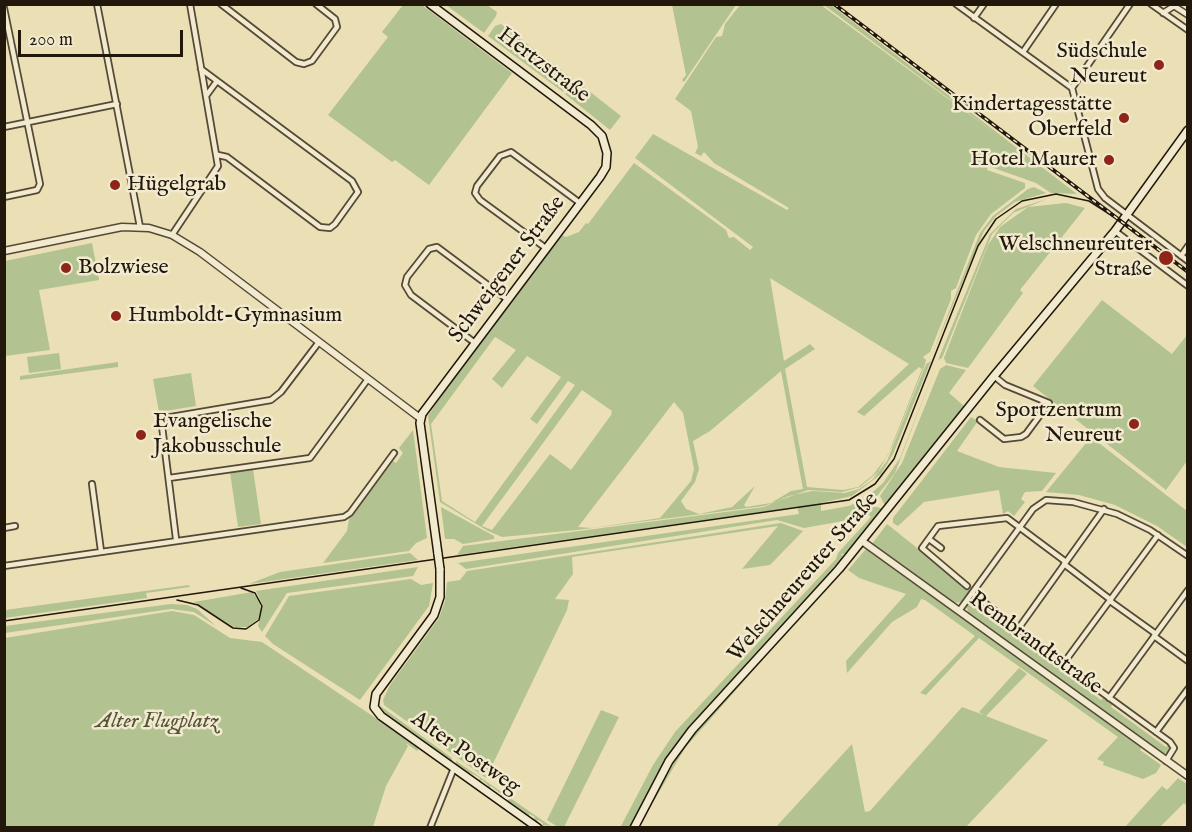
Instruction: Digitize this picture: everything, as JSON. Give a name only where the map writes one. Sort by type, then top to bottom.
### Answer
[{"type":"main road","name":"Hertzstraße","points":[[430,4],[591,125],[603,138]]},
{"type":"main road","name":"Welschneureuter Straße","points":[[634,828],[669,762],[692,730],[820,593],[994,376],[1115,231],[1188,130]]},
{"type":"main road","name":"Schweigener Straße","points":[[420,418],[606,167],[607,153],[603,138]]},
{"type":"main road","name":"Alter Postweg","points":[[420,418],[440,569],[440,597],[434,615],[376,694],[374,708],[381,716],[538,828]]},
{"type":"street","points":[[97,4],[140,227]]},
{"type":"street","points":[[221,4],[296,62],[309,63],[337,27],[335,19],[316,4]]},
{"type":"street","points":[[956,4],[1072,88],[1094,181],[1105,198],[1188,261]]},
{"type":"street","points":[[974,18],[984,4]]},
{"type":"street","points":[[1023,52],[1056,4]]},
{"type":"street","points":[[1072,88],[1130,4]]},
{"type":"street","points":[[1152,4],[1188,30]]},
{"type":"street","points":[[172,235],[215,174],[218,155],[191,5]]},
{"type":"street","points":[[1163,13],[1174,6],[1188,15]]},
{"type":"street","points":[[4,8],[40,184],[37,190],[4,196]]},
{"type":"street","points":[[4,56],[13,54]]},
{"type":"street","points":[[201,69],[357,187],[355,198],[330,228],[320,227],[227,157],[218,155]]},
{"type":"street","points":[[206,96],[218,81]]},
{"type":"street","points":[[4,127],[117,104]]},
{"type":"street","points":[[547,249],[480,200],[475,193],[500,156],[511,152],[580,203]]},
{"type":"street","points":[[4,251],[113,228],[140,227],[172,235],[420,418]]},
{"type":"street","points":[[1115,231],[1188,286]]},
{"type":"street","points":[[1181,255],[1188,246]]},
{"type":"street","points":[[475,343],[407,291],[405,285],[407,277],[433,247],[437,247],[508,300]]},
{"type":"street","points":[[176,539],[162,426],[165,418],[271,400],[281,392],[319,342]]},
{"type":"street","points":[[980,420],[1004,439],[1021,436],[1050,403],[1005,385],[994,376]]},
{"type":"street","points":[[169,478],[310,458],[368,379]]},
{"type":"street","points":[[4,566],[176,539],[186,541],[344,517],[350,513],[394,453]]},
{"type":"street","points":[[92,484],[101,551]]},
{"type":"street","points":[[959,611],[1035,506],[1046,500],[1073,501],[1104,509],[1158,536],[1188,556]]},
{"type":"street","points":[[1018,629],[1104,509]]},
{"type":"street","points":[[967,586],[922,548],[938,526],[1002,518],[1020,528],[1188,661]]},
{"type":"street","points":[[4,528],[15,526]]},
{"type":"street","points":[[1063,664],[1158,536]]},
{"type":"street","points":[[929,539],[941,548]]},
{"type":"street","name":"Rembrandtstraße","points":[[862,541],[1188,776]]},
{"type":"street","points":[[1109,698],[1188,590]]},
{"type":"street","points":[[972,593],[1174,746],[1173,753],[1166,761]]},
{"type":"street","points":[[1156,732],[1188,689]]},
{"type":"street","points":[[430,828],[454,768]]},
{"type":"green space","points":[[403,5],[422,5],[512,73],[429,185],[395,160],[392,162],[328,115],[388,37],[382,32]]},
{"type":"green space","points":[[446,5],[487,5],[497,12],[484,33]]},
{"type":"green space","points":[[672,5],[736,5],[684,82],[682,80],[686,75]]},
{"type":"green space","points":[[740,5],[821,5],[1004,140],[824,5],[831,5],[1077,194],[1051,193],[1036,183],[988,166],[987,170],[1025,183],[1025,188],[991,214],[976,235],[956,288],[951,291],[951,299],[930,352],[923,357],[926,360],[924,367],[889,452],[922,369],[919,367],[864,416],[857,412],[909,364],[770,278],[784,361],[810,344],[815,349],[785,369],[807,487],[843,490],[858,487],[873,475],[886,458],[878,472],[860,487],[842,492],[808,490],[764,506],[577,530],[502,537],[488,531],[440,502],[428,416],[457,373],[561,235],[566,237],[579,232],[586,223],[588,224],[634,163],[726,230],[729,238],[734,237],[750,250],[753,247],[635,158],[653,134],[787,210],[789,208],[714,163],[704,152],[701,156],[695,153],[698,147],[691,111],[675,99],[716,37],[722,36],[725,24]],"holes":[[[495,337],[516,350],[492,379],[502,388],[527,356],[561,377],[530,419],[537,424],[568,381],[575,385],[475,522],[442,501],[431,424]],[[781,371],[803,489],[791,491],[771,503],[746,507],[744,505],[755,486],[732,507],[699,514],[686,509],[681,501],[695,482],[699,469],[693,441],[710,431]],[[582,390],[612,411],[571,470],[550,454],[492,530],[482,526]],[[674,402],[683,413],[694,469],[691,481],[660,518],[592,528],[578,527]]]},
{"type":"green space","points":[[501,24],[573,79],[563,92],[488,36],[495,26]]},
{"type":"green space","points":[[575,80],[621,116],[610,130],[565,94]]},
{"type":"green space","points":[[1034,187],[1046,193],[1015,202],[996,216],[984,231],[931,357],[980,233],[993,216],[1028,189]]},
{"type":"green space","points":[[1047,199],[1013,213],[992,234],[942,358],[938,360],[990,234],[1016,209]]},
{"type":"green space","points":[[1066,203],[1085,208],[1020,290],[1023,293],[968,368],[946,363],[944,358],[988,245],[1000,227],[1028,207]]},
{"type":"green space","points":[[92,243],[99,280],[39,290],[50,350],[5,356],[5,261]]},
{"type":"green space","name":"Sportzentrum Neureut","points":[[1102,300],[1172,354],[1187,335],[1187,461],[1166,490],[1033,386]]},
{"type":"green space","points":[[59,353],[61,369],[29,373],[27,357]]},
{"type":"green space","points":[[931,361],[893,454],[881,474],[852,496],[821,503],[821,511],[849,506],[867,497],[883,483],[900,458],[937,363],[895,473],[870,505],[849,520],[804,528],[777,520],[466,569],[458,563],[799,514],[797,507],[457,555],[463,546],[764,507],[789,496],[812,491],[845,493],[859,489],[872,480],[887,461],[926,364]]},
{"type":"green space","points":[[118,362],[118,367],[20,380],[20,376]]},
{"type":"green space","points":[[946,365],[966,370],[949,393],[964,406],[887,505],[884,504],[880,496],[902,463],[940,369]]},
{"type":"green space","points":[[191,373],[196,406],[159,412],[153,379]]},
{"type":"green space","points":[[971,417],[978,421],[957,451],[999,467],[1056,473],[1042,491],[1025,492],[1021,499],[1025,502],[1014,516],[1008,511],[1003,514],[999,490],[924,502],[898,526],[893,523],[893,518]]},
{"type":"green space","points":[[413,430],[427,538],[416,543],[409,551],[323,563],[347,531],[349,519],[393,461],[396,463],[403,453],[399,448]]},
{"type":"green space","points":[[1091,437],[1187,511],[1187,547],[1157,526],[1115,505],[1079,495],[1046,492]]},
{"type":"green space","points":[[253,469],[261,524],[238,527],[230,472]]},
{"type":"green space","points":[[873,506],[884,509],[846,554],[841,554],[844,557],[834,570],[691,727],[631,827],[620,828],[653,765],[675,732],[836,559],[838,553],[871,517],[866,512]]},
{"type":"green space","points":[[441,507],[494,536],[494,539],[463,544],[454,539],[445,539]]},
{"type":"green space","points":[[781,523],[803,531],[770,565],[742,569],[778,526],[572,557],[573,574],[555,599],[569,600],[567,610],[486,778],[384,705],[383,700],[390,685],[439,618],[445,601],[447,582],[460,580],[467,571]]},
{"type":"green space","points":[[887,524],[971,591],[963,602],[953,603],[872,544]]},
{"type":"green space","points":[[866,549],[1142,747],[1140,750],[1161,765],[1156,773],[1143,779],[1103,765],[1104,762],[1097,759],[1118,737],[979,638],[926,695],[920,693],[975,636],[925,600],[921,599],[917,607],[892,622],[847,673],[846,661],[906,594],[859,578],[848,570]]},
{"type":"green space","points":[[410,553],[418,560],[249,584],[280,572]]},
{"type":"green space","points":[[418,567],[413,576],[287,593],[262,632],[258,626],[263,606],[256,591]]},
{"type":"green space","points":[[411,579],[421,585],[433,583],[429,606],[360,700],[273,644],[265,636],[289,596]]},
{"type":"green space","points":[[189,585],[190,587],[146,593],[147,598],[5,618],[5,610]]},
{"type":"green space","points":[[252,592],[260,601],[261,610],[258,619],[248,627],[234,627],[194,602]]},
{"type":"green space","points":[[970,600],[983,604],[981,608],[1010,631],[1012,628],[1021,636],[1019,639],[1052,664],[1055,662],[1066,671],[1065,674],[1101,700],[1104,697],[1113,704],[1111,707],[1166,747],[1169,744],[1169,753],[1162,754],[968,614],[967,606]]},
{"type":"green space","points":[[171,604],[187,605],[197,609],[216,626],[194,612],[171,609],[5,633],[5,626]]},
{"type":"green space","name":"Alter Flugplatz","points":[[172,611],[194,615],[230,638],[262,642],[419,747],[417,751],[406,743],[408,746],[386,786],[373,827],[5,828],[5,638]]},
{"type":"green space","points":[[780,640],[685,748],[638,828],[683,747]]},
{"type":"green space","points":[[1019,668],[1027,674],[986,716],[1048,740],[966,827],[776,827],[852,744],[865,812],[870,811],[962,707],[984,715],[979,712]]},
{"type":"green space","points":[[379,705],[452,758],[452,763],[386,717]]},
{"type":"green space","points":[[601,710],[619,717],[564,827],[558,827],[547,820]]},
{"type":"green space","points":[[456,761],[552,827],[545,825],[541,827],[543,823],[538,820],[535,823],[532,821],[535,817],[530,814],[527,818],[507,803],[509,799],[504,795],[501,799],[501,794],[491,786],[489,790],[486,788],[488,785],[482,780],[478,782],[480,778],[456,767]]},
{"type":"green space","points":[[1178,778],[1187,784],[1187,806],[1184,803],[1160,827],[1125,827],[1162,786],[1167,790]]},
{"type":"tram line","points":[[4,621],[849,500],[875,484],[894,459],[978,246],[996,219],[1022,201],[1056,194],[1089,201],[1114,217]]},
{"type":"tram line","points":[[177,600],[198,605],[233,628],[246,629],[259,620],[262,606],[255,593],[241,588]]},
{"type":"railway","points":[[834,4],[1188,272]]},
{"type":"place","name":"Südschule Neureut","points":[[1159,65]]},
{"type":"place","name":"Kindertagesstätte Oberfeld","points":[[1124,118]]},
{"type":"place","name":"Hotel Maurer","points":[[1109,160]]},
{"type":"place","name":"Hügelgrab","points":[[115,185]]},
{"type":"place","name":"Welschneureuter Straße","points":[[1166,258]]},
{"type":"place","name":"Bolzwiese","points":[[66,268]]},
{"type":"place","name":"Humboldt-Gymnasium","points":[[116,316]]},
{"type":"place","name":"Sportzentrum Neureut","points":[[1134,424]]},
{"type":"place","name":"Evangelische Jakobusschule","points":[[141,435]]}]
